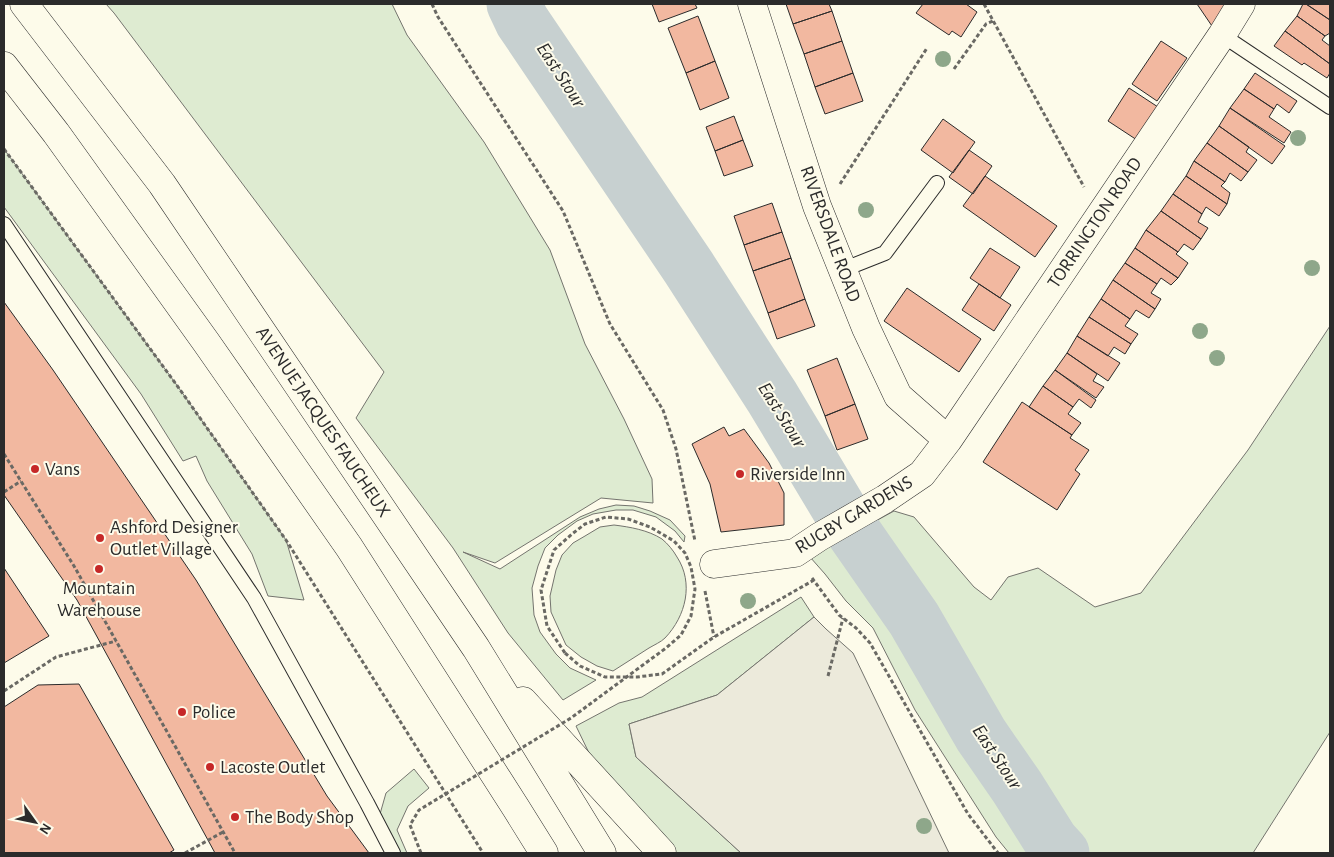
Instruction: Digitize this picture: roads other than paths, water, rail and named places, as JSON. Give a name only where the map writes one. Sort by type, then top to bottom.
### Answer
[{"type":"main road","name":"AVENUE JACQUES FAUCHEUX","points":[[24,4],[162,184],[476,648],[602,853]]},
{"type":"main road","name":"RIVERSDALE ROAD","points":[[752,4],[817,206],[866,328],[898,396],[948,440]]},
{"type":"main road","name":"TORRINGTON ROAD","points":[[948,440],[1222,35],[1241,4]]},
{"type":"main road","points":[[4,66],[56,133],[189,318],[349,547],[544,853]]},
{"type":"main road","name":"RUGBY GARDENS","points":[[714,564],[795,553],[885,499],[922,474],[948,440]]},
{"type":"main road","points":[[476,648],[662,853]]},
{"type":"lane","points":[[1222,35],[1330,107]]},
{"type":"lane","points":[[842,270],[885,253],[937,183]]},
{"type":"lane","points":[[4,224],[254,598],[393,853]]},
{"type":"waterway","name":"East Stour","points":[[514,4],[522,21],[689,268],[772,397],[850,527],[914,619],[981,735],[1051,841],[1062,853]]},
{"type":"place","name":"Vans","points":[[35,469]]},
{"type":"place","name":"Riverside Inn","points":[[740,474]]},
{"type":"place","name":"Ashford Designer Outlet Village","points":[[100,538]]},
{"type":"place","name":"Mountain Warehouse","points":[[99,569]]},
{"type":"place","name":"Police","points":[[182,712]]},
{"type":"place","name":"Lacoste Outlet","points":[[210,767]]},
{"type":"place","name":"The Body Shop","points":[[235,817]]}]
